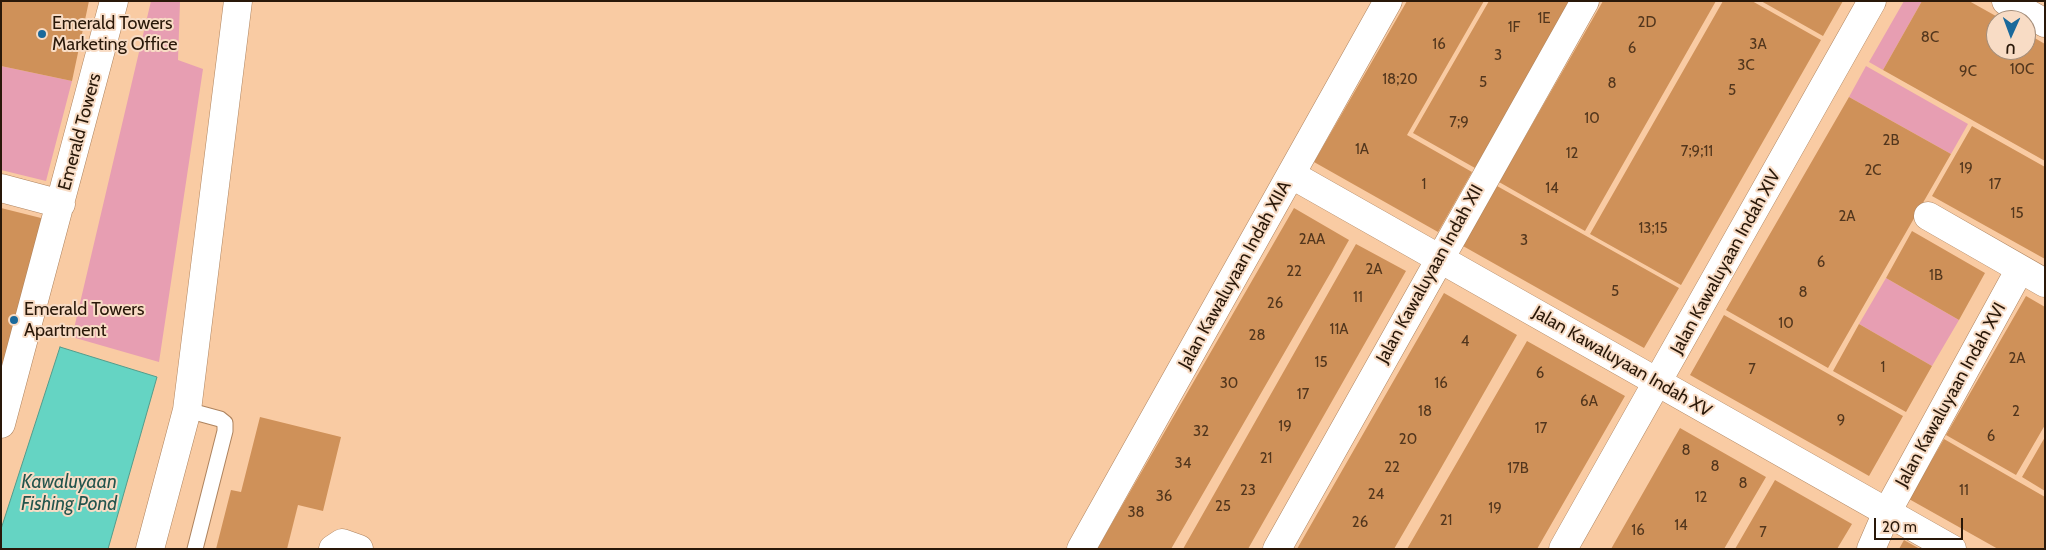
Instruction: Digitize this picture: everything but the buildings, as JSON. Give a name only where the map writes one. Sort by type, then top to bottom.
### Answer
[{"type":"street","name":"Emerald Towers","points":[[1,424],[114,1]]},
{"type":"street","points":[[150,549],[187,410],[238,1]]},
{"type":"street","name":"Jalan Kawaluyaan Indah XIIA","points":[[1081,549],[1388,1]]},
{"type":"street","name":"Jalan Kawaluyaan Indah XII","points":[[1277,549],[1439,257],[1585,1]]},
{"type":"street","name":"Jalan Kawaluyaan Indah XIV","points":[[1563,549],[1872,1]]},
{"type":"street","points":[[2006,1],[2045,23]]},
{"type":"street","name":"Jalan Kawaluyaan Indah XV","points":[[1292,175],[1952,549]]},
{"type":"street","name":"Emerald Towers","points":[[1,188],[61,204]]},
{"type":"street","points":[[1928,216],[2045,283]]},
{"type":"street","name":"Jalan Kawaluyaan Indah XVI","points":[[1871,549],[1887,512],[2020,269]]},
{"type":"street","points":[[333,549],[342,543],[359,549]]},
{"type":"lane","points":[[187,410],[220,419],[225,424],[226,431],[195,549]]},
{"type":"shaded area","points":[[151,1],[180,1],[178,60],[203,69],[159,362],[72,337]]},
{"type":"shaded area","points":[[1904,1],[1922,1],[1883,70],[1869,62]]},
{"type":"shaded area","points":[[1,66],[72,81],[46,181],[1,170]]},
{"type":"shaded area","points":[[1866,66],[1968,124],[1951,154],[1849,97]]},
{"type":"shaded area","points":[[1886,278],[1959,320],[1932,366],[1859,324]]},
{"type":"water","name":"Kawaluyaan Fishing Pond","points":[[60,347],[157,377],[108,549],[1,549],[1,529]]},
{"type":"place","name":"Emerald Towers Marketing Office","points":[[42,34]]},
{"type":"place","name":"Emerald Towers Apartment","points":[[14,320]]}]
